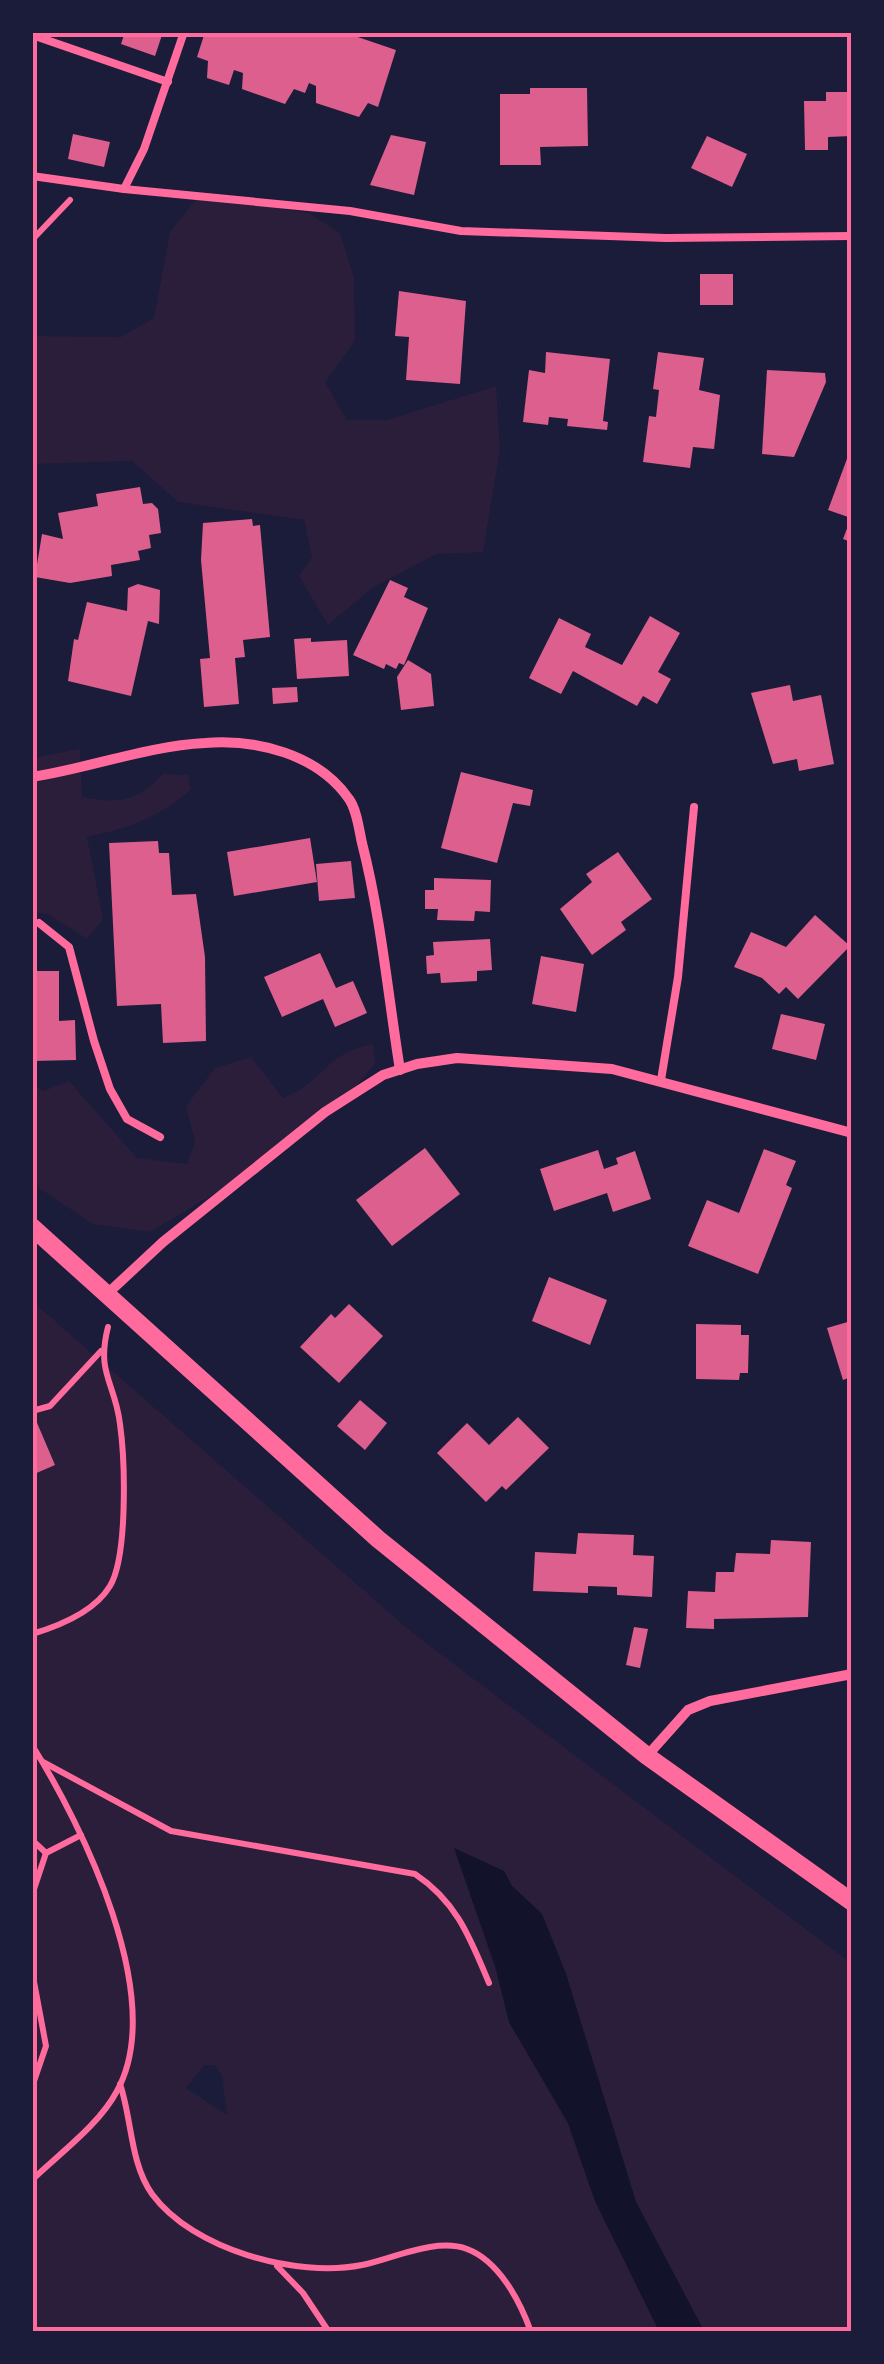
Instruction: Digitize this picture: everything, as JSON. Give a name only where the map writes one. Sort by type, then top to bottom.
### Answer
[{"type":"street","points":[[32,777],[173,746],[211,742],[272,747],[302,759],[336,785],[351,801],[370,876],[400,1070]]},
{"type":"street","points":[[110,1298],[163,1242],[325,1112],[383,1075],[417,1064],[472,1059],[570,1064],[661,1080],[852,1133]]},
{"type":"street","points":[[32,1227],[378,1539],[647,1756],[852,1902]]},
{"type":"street","points":[[647,1756],[688,1710],[710,1701],[852,1674]]},
{"type":"lane","points":[[124,189],[184,32]]},
{"type":"lane","points":[[32,35],[168,82]]},
{"type":"lane","points":[[32,176],[124,189],[321,207],[461,230],[666,238],[852,236]]},
{"type":"lane","points":[[661,1080],[678,976],[694,807]]},
{"type":"lane","points":[[39,922],[69,947],[94,1041],[127,1120],[160,1137]]},
{"type":"path","points":[[32,240],[85,184]]},
{"type":"path","points":[[32,1634],[64,1625],[110,1586],[121,1544],[120,1423],[100,1351],[110,1298]]},
{"type":"path","points":[[32,1411],[50,1406],[100,1351]]},
{"type":"path","points":[[32,1745],[102,1884],[126,1972],[130,2037],[120,2084],[108,2105],[32,2180]]},
{"type":"path","points":[[43,1762],[170,1831],[415,1874],[442,1892],[470,1938],[488,1983]]},
{"type":"path","points":[[32,1896],[46,1853],[81,1836]]},
{"type":"path","points":[[32,1840],[46,1853]]},
{"type":"path","points":[[32,1972],[46,2046],[32,2086]]},
{"type":"path","points":[[120,2084],[144,2181],[165,2209],[202,2233],[276,2264],[329,2270],[431,2248],[466,2248],[496,2270],[532,2332]]},
{"type":"path","points":[[276,2264],[303,2293],[329,2332]]},
{"type":"shaded area","points":[[199,196],[309,213],[340,233],[354,278],[355,341],[325,382],[347,420],[387,420],[496,386],[500,450],[483,552],[436,554],[372,588],[328,625],[299,576],[312,557],[304,520],[178,502],[132,461],[33,464],[33,336],[121,337],[154,318],[170,232]]},
{"type":"shaded area","points":[[80,749],[82,797],[127,799],[163,774],[188,775],[191,789],[143,820],[87,837],[103,919],[87,939],[48,914],[33,912],[33,758]]},
{"type":"shaded area","points":[[373,1044],[375,1063],[355,1087],[302,1134],[150,1232],[93,1224],[33,1184],[32,1084],[43,1091],[69,1081],[137,1158],[187,1164],[195,1142],[186,1106],[215,1068],[251,1057],[283,1098],[308,1084],[345,1054]]},
{"type":"shaded area","points":[[32,1301],[414,1634],[851,1963],[851,2331],[704,2331],[636,2202],[566,1974],[542,1914],[512,1886],[504,1871],[455,1850],[509,2022],[568,2123],[595,2201],[659,2331],[33,2331]],"holes":[[[204,2065],[214,2065],[222,2075],[227,2115],[186,2088]]]},
{"type":"shaded area","points":[[454,1848],[504,1871],[512,1886],[542,1914],[566,1974],[636,2202],[704,2331],[659,2331],[595,2201],[568,2123],[509,2022],[496,1968]]},
{"type":"building","points":[[125,32],[163,32],[155,56],[121,44]]},
{"type":"building","points":[[205,32],[343,32],[396,50],[378,107],[368,103],[359,117],[316,103],[316,86],[309,83],[305,93],[294,89],[285,104],[242,89],[243,73],[234,70],[229,85],[207,78],[208,61],[197,57]]},
{"type":"building","points":[[530,88],[587,88],[588,146],[540,147],[541,165],[500,165],[500,94],[530,94]]},
{"type":"building","points":[[826,92],[851,92],[851,136],[828,137],[828,150],[805,150],[804,101],[826,101]]},
{"type":"building","points":[[73,134],[110,142],[104,167],[68,159]]},
{"type":"building","points":[[391,135],[426,142],[414,195],[370,185]]},
{"type":"building","points":[[707,136],[747,154],[732,187],[691,168]]},
{"type":"building","points":[[700,274],[733,274],[733,305],[700,305]]},
{"type":"building","points":[[399,291],[466,301],[460,384],[406,380],[409,337],[395,336]]},
{"type":"building","points":[[546,352],[610,359],[603,421],[608,422],[607,430],[567,426],[568,419],[549,417],[548,425],[523,422],[529,370],[545,373]]},
{"type":"building","points":[[658,352],[704,358],[699,390],[720,395],[714,449],[693,447],[690,468],[643,462],[649,416],[656,417],[659,390],[653,389]]},
{"type":"building","points":[[767,370],[825,373],[826,382],[794,457],[762,454]]},
{"type":"building","points":[[851,448],[851,518],[828,510]]},
{"type":"building","points":[[140,487],[143,504],[152,503],[158,509],[161,533],[149,535],[151,548],[138,551],[140,560],[111,565],[112,576],[70,583],[35,577],[42,534],[63,539],[58,513],[98,506],[96,494]]},
{"type":"building","points":[[851,518],[851,542],[843,539]]},
{"type":"building","points":[[252,519],[253,526],[260,525],[270,637],[243,640],[245,657],[235,658],[239,704],[204,707],[200,659],[210,658],[201,560],[203,523]]},
{"type":"building","points":[[390,580],[408,588],[404,597],[428,608],[404,665],[399,663],[396,669],[386,664],[384,669],[353,655]]},
{"type":"building","points":[[138,584],[160,590],[159,624],[148,621],[131,696],[68,681],[74,639],[78,640],[87,602],[127,611],[128,588]]},
{"type":"building","points":[[650,616],[680,633],[658,672],[671,679],[657,704],[643,696],[637,706],[573,671],[561,694],[529,678],[559,618],[591,634],[585,647],[622,665]]},
{"type":"building","points":[[311,638],[311,642],[347,640],[349,676],[297,679],[294,639]]},
{"type":"building","points":[[408,660],[431,674],[434,706],[401,710],[397,677]]},
{"type":"building","points":[[790,685],[793,701],[821,695],[834,764],[799,771],[797,759],[773,764],[751,693]]},
{"type":"building","points":[[297,687],[298,702],[273,704],[272,688]]},
{"type":"building","points":[[461,772],[533,790],[530,806],[513,803],[497,863],[441,848]]},
{"type":"building","points":[[310,838],[317,882],[234,896],[227,852]]},
{"type":"building","points":[[158,841],[159,853],[169,853],[172,895],[196,894],[205,957],[206,1041],[163,1043],[161,1004],[117,1006],[109,843]]},
{"type":"building","points":[[618,852],[652,899],[621,922],[626,930],[592,955],[560,909],[592,882],[586,874]]},
{"type":"building","points":[[351,861],[355,898],[319,901],[316,864]]},
{"type":"building","points":[[434,878],[491,880],[490,912],[475,911],[474,921],[437,920],[438,909],[425,909],[425,890],[434,890]]},
{"type":"building","points":[[815,915],[850,946],[798,999],[786,987],[779,994],[762,978],[734,967],[751,932],[786,947]]},
{"type":"building","points":[[490,939],[492,970],[477,971],[477,981],[441,983],[440,973],[427,974],[426,956],[434,955],[433,942]]},
{"type":"building","points":[[320,953],[336,988],[353,981],[367,1013],[335,1027],[323,999],[282,1017],[264,977]]},
{"type":"building","points":[[541,956],[584,964],[576,1012],[532,1004]]},
{"type":"building","points":[[32,971],[59,971],[59,1021],[75,1020],[76,1060],[32,1061]]},
{"type":"building","points":[[781,1014],[825,1024],[816,1060],[772,1049]]},
{"type":"building","points":[[425,1148],[460,1194],[392,1246],[356,1200]]},
{"type":"building","points":[[764,1149],[796,1161],[786,1185],[792,1188],[758,1274],[688,1246],[707,1200],[739,1213]]},
{"type":"building","points":[[598,1150],[604,1169],[618,1164],[616,1158],[635,1151],[651,1199],[613,1212],[607,1193],[554,1211],[540,1169]]},
{"type":"building","points":[[549,1277],[607,1300],[590,1345],[532,1321]]},
{"type":"building","points":[[349,1304],[383,1336],[339,1383],[300,1347],[331,1314],[335,1318]]},
{"type":"building","points":[[851,1321],[851,1377],[843,1380],[827,1328]]},
{"type":"building","points":[[696,1324],[741,1325],[741,1335],[749,1335],[748,1373],[740,1373],[739,1380],[696,1379]]},
{"type":"building","points":[[360,1400],[387,1423],[365,1450],[337,1426]]},
{"type":"building","points":[[32,1411],[55,1465],[32,1475]]},
{"type":"building","points":[[518,1417],[549,1448],[506,1490],[502,1486],[486,1502],[437,1453],[467,1423],[489,1445]]},
{"type":"building","points":[[578,1533],[634,1535],[633,1555],[654,1556],[652,1597],[617,1595],[617,1587],[588,1586],[588,1593],[533,1591],[535,1552],[576,1554]]},
{"type":"building","points":[[771,1540],[811,1542],[808,1617],[714,1619],[714,1629],[686,1628],[688,1591],[715,1592],[716,1572],[734,1572],[736,1553],[770,1554]]},
{"type":"building","points":[[634,1627],[648,1629],[640,1668],[626,1665]]}]
